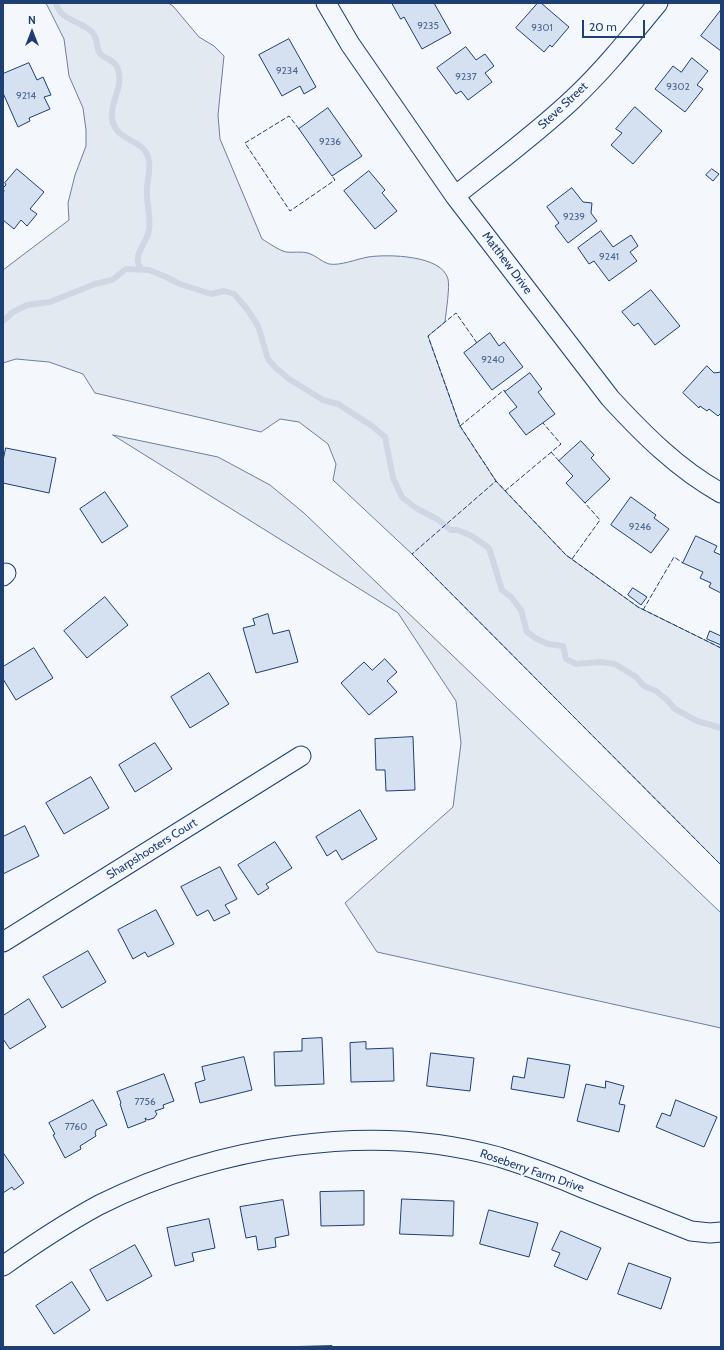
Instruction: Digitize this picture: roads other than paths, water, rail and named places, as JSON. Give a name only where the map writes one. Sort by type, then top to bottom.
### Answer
[{"type":"street","name":"Matthew Drive","points":[[326,3],[350,44],[455,196],[610,398],[636,427],[671,459],[708,486],[721,493]]},
{"type":"street","name":"Steve Street","points":[[455,196],[534,134],[574,98],[620,49],[658,3]]},
{"type":"street","name":"Sharpshooters Court","points":[[3,942],[300,756]]},
{"type":"street","name":"Roseberry Farm Drive","points":[[3,1266],[53,1232],[100,1205],[148,1184],[199,1166],[250,1152],[303,1144],[366,1140],[414,1142],[462,1148],[499,1157],[545,1172],[691,1230],[710,1233],[721,1232]]},
{"type":"waterway","points":[[56,3],[62,14],[88,28],[92,32],[99,52],[116,64],[119,74],[119,81],[112,109],[113,123],[121,134],[138,145],[147,154],[149,161],[147,190],[149,230],[139,254],[138,264],[141,269]]},
{"type":"waterway","points":[[3,321],[13,312],[27,305],[50,302],[95,284],[112,280],[126,269],[149,270],[180,284],[211,294],[224,291],[234,294],[247,309],[258,326],[268,359],[277,369],[289,379],[323,400],[338,404],[372,426],[385,437],[393,478],[402,497],[416,508],[437,519],[451,530],[457,530],[470,535],[489,548],[502,590],[511,597],[521,610],[527,632],[548,644],[563,646],[566,659],[576,664],[600,662],[615,664],[636,677],[644,686],[656,691],[675,709],[697,721],[721,728]]}]
